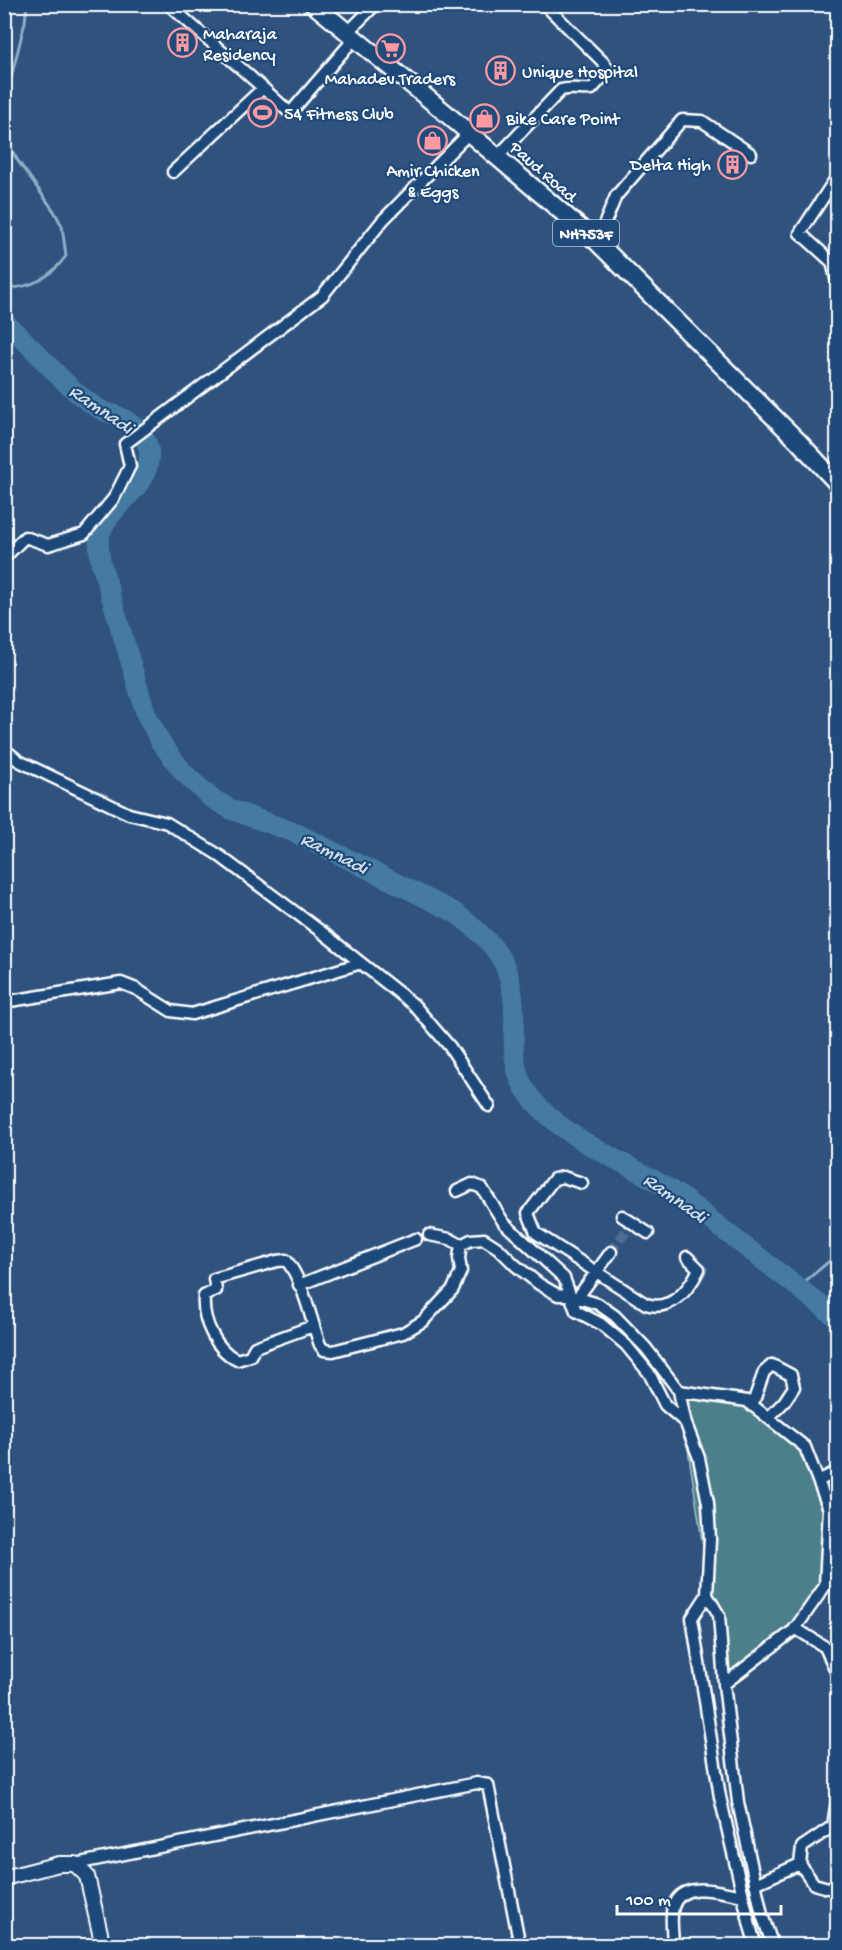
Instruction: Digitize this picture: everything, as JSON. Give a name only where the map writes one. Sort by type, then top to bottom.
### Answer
[{"type":"main road","name":"Paud Road","points":[[313,4],[597,243],[797,440],[837,484]]},
{"type":"street","points":[[168,4],[290,113],[376,4]]},
{"type":"street","points":[[497,157],[561,90],[569,87],[582,90],[592,89],[609,70],[544,4]]},
{"type":"street","points":[[173,172],[263,88]]},
{"type":"street","points":[[597,243],[616,196],[682,120],[702,121],[751,154]]},
{"type":"street","points":[[4,558],[25,537],[48,545],[84,534],[114,498],[130,466],[125,444],[322,296],[383,220],[469,133]]},
{"type":"street","points":[[837,183],[834,181],[800,233],[832,262],[837,286]]},
{"type":"street","points":[[4,749],[19,760],[129,814],[167,823],[218,854],[414,1005],[450,1047],[489,1106]]},
{"type":"street","points":[[4,1002],[121,983],[136,989],[171,1011],[192,1014],[361,963]]},
{"type":"street","points":[[582,1183],[563,1177],[554,1179],[528,1213],[536,1233],[646,1304],[656,1307],[666,1305],[679,1297],[694,1280],[699,1269],[687,1257]]},
{"type":"street","points":[[457,1191],[471,1184],[482,1188],[504,1223],[564,1278],[573,1296],[576,1311],[601,1324],[626,1345],[649,1373],[665,1405],[686,1424]]},
{"type":"street","points":[[622,1216],[648,1233]]},
{"type":"street","points":[[429,1234],[450,1239],[461,1245]]},
{"type":"street","points":[[299,1285],[416,1239]]},
{"type":"street","points":[[461,1245],[471,1240],[484,1239],[498,1248],[539,1284],[558,1294],[598,1304],[615,1316],[646,1348],[680,1391],[686,1424],[699,1458],[708,1503],[710,1539],[707,1595],[692,1618],[720,1797],[756,1946]]},
{"type":"street","points":[[313,1326],[255,1347],[250,1356],[237,1360],[226,1355],[215,1341],[203,1310],[204,1296],[216,1290],[214,1280],[286,1260],[292,1267],[320,1345],[324,1350],[333,1351],[403,1333],[423,1321],[453,1289],[461,1271],[459,1258],[461,1245]]},
{"type":"street","points":[[573,1296],[611,1252]]},
{"type":"street","points":[[752,1406],[764,1372],[772,1365],[791,1375],[794,1387],[784,1402],[768,1418]]},
{"type":"street","points":[[680,1391],[747,1401],[805,1447],[829,1509],[825,1586],[795,1628],[724,1684]]},
{"type":"street","points":[[818,1481],[837,1471]]},
{"type":"street","points":[[826,1565],[837,1564]]},
{"type":"street","points":[[707,1595],[719,1615],[724,1684],[738,1802],[762,1915],[773,1946]]},
{"type":"street","points":[[795,1628],[825,1647],[837,1650]]},
{"type":"street","points":[[825,1647],[837,1675]]},
{"type":"street","points":[[4,1878],[58,1864],[75,1864],[477,1783],[488,1785],[520,1946]]},
{"type":"street","points":[[837,1794],[835,1827],[802,1846],[800,1864],[814,1884],[828,1888],[837,1885]]},
{"type":"street","points":[[75,1864],[87,1876],[103,1946]]},
{"type":"street","points":[[755,1884],[800,1864]]},
{"type":"street","points":[[673,1946],[673,1908],[678,1898],[694,1890],[743,1896]]},
{"type":"green space","points":[[679,1391],[747,1401],[805,1447],[829,1509],[825,1586],[794,1630],[724,1684]]},
{"type":"waterway","points":[[4,106],[25,22],[27,4]]},
{"type":"waterway","points":[[4,137],[62,226],[66,256],[54,270],[40,280],[32,284],[4,288]]},
{"type":"waterway","name":"Ramnadi","points":[[4,322],[63,381],[103,411],[116,415],[134,426],[147,443],[149,460],[146,471],[141,481],[105,523],[99,540],[99,552],[146,714],[161,743],[184,773],[211,798],[232,810],[296,833],[454,912],[469,924],[493,947],[507,973],[514,1005],[514,1053],[517,1070],[529,1095],[543,1111],[559,1125],[596,1149],[679,1196],[838,1319]]},
{"type":"waterway","points":[[798,1287],[838,1254]]},
{"type":"tunnel","points":[[611,1252],[632,1223]]},
{"type":"place","name":"Maharaja Residency","points":[[182,43]]},
{"type":"place","name":"Mahadev Traders","points":[[390,49]]},
{"type":"place","name":"Unique Hospital","points":[[501,71]]},
{"type":"place","name":"54 Fitness Club","points":[[263,113]]},
{"type":"place","name":"Bike Care Point","points":[[485,118]]},
{"type":"place","name":"Amir Chicken & Eggs","points":[[433,141]]},
{"type":"place","name":"Delta High","points":[[732,164]]}]
